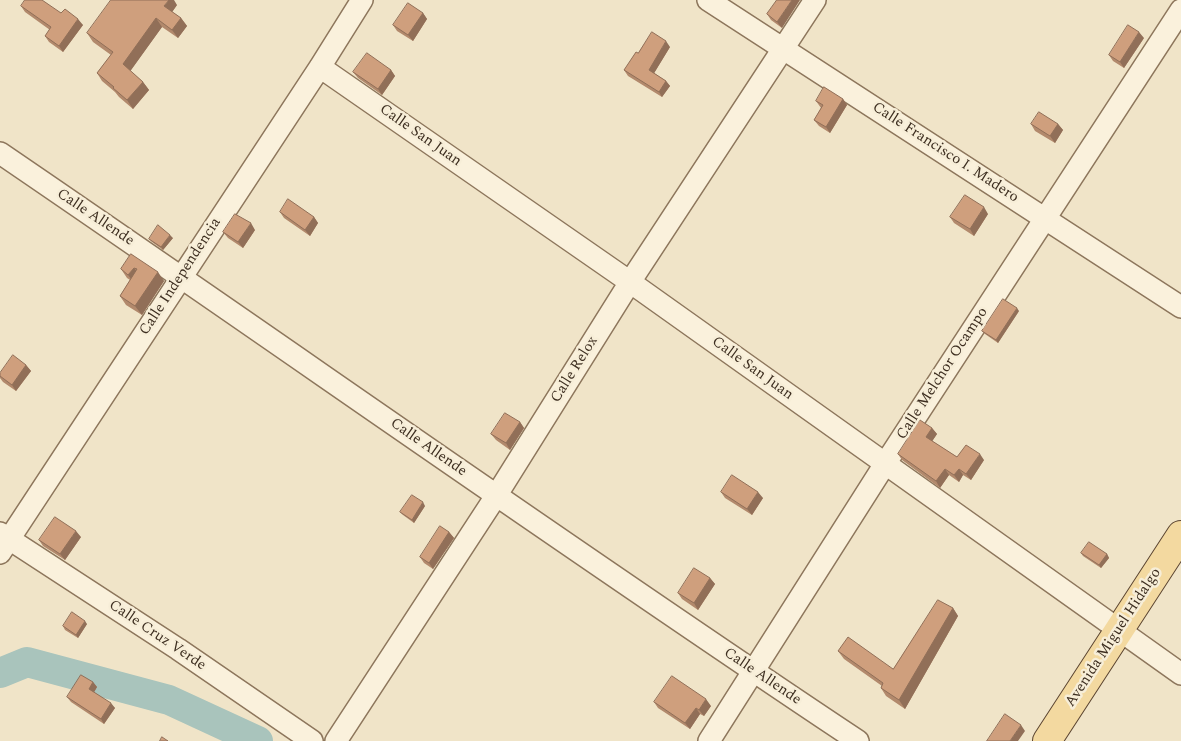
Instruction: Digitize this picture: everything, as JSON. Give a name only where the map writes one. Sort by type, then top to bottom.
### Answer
[{"type":"main road","name":"Avenida Miguel Hidalgo","points":[[1048,741],[1181,534]]},
{"type":"street","name":"Calle Independencia","points":[[3,541],[182,276],[362,0]]},
{"type":"street","name":"Calle Francisco I. Madero","points":[[708,0],[1181,307]]},
{"type":"street","name":"Calle Relox","points":[[336,741],[496,496],[630,282],[815,0]]},
{"type":"street","points":[[1175,0],[1181,4]]},
{"type":"street","name":"Calle Melchor Ocampo","points":[[708,741],[885,464],[1181,10]]},
{"type":"street","name":"Calle San Juan","points":[[320,67],[630,282],[1181,674]]},
{"type":"street","name":"Calle Allende","points":[[0,153],[182,276],[496,496],[858,741]]},
{"type":"street","name":"Calle Cruz Verde","points":[[3,541],[178,649],[312,741]]},
{"type":"building","points":[[25,0],[42,0],[61,13],[65,9],[78,19],[59,46],[45,36],[51,27],[21,6]]},
{"type":"building","points":[[111,0],[169,0],[164,6],[181,18],[172,30],[156,18],[123,64],[143,82],[127,100],[97,73],[113,52],[87,33]]},
{"type":"building","points":[[777,0],[792,0],[777,22],[767,14]]},
{"type":"building","points":[[408,3],[423,13],[408,35],[393,25]]},
{"type":"building","points":[[1128,25],[1139,32],[1120,62],[1109,55]]},
{"type":"building","points":[[652,32],[666,41],[649,70],[666,81],[659,92],[624,70]]},
{"type":"building","points":[[367,53],[391,70],[378,89],[353,72]]},
{"type":"building","points":[[824,87],[843,99],[826,127],[814,120],[823,105],[816,101]]},
{"type":"building","points":[[1039,112],[1058,124],[1050,136],[1031,124]]},
{"type":"building","points":[[965,195],[984,207],[970,229],[950,217]]},
{"type":"building","points":[[288,199],[314,217],[305,230],[280,212]]},
{"type":"building","points":[[235,214],[251,223],[238,242],[223,232]]},
{"type":"building","points":[[158,225],[170,235],[161,247],[149,239]]},
{"type":"building","points":[[131,254],[158,272],[135,306],[120,296],[137,269],[134,268],[128,275],[121,269]]},
{"type":"building","points":[[1003,299],[1017,308],[996,340],[982,331]]},
{"type":"building","points":[[13,355],[26,365],[12,385],[0,376],[0,373]]},
{"type":"building","points":[[505,413],[520,422],[506,443],[491,434]]},
{"type":"building","points":[[920,420],[932,428],[926,437],[957,457],[966,445],[980,454],[966,474],[959,469],[954,475],[945,469],[936,481],[898,454]]},
{"type":"building","points":[[732,475],[758,492],[747,509],[721,492]]},
{"type":"building","points":[[412,495],[423,502],[412,520],[400,512]]},
{"type":"building","points":[[55,517],[76,531],[60,554],[39,540]]},
{"type":"building","points":[[440,526],[449,532],[429,563],[420,557]]},
{"type":"building","points":[[1089,542],[1107,554],[1099,565],[1081,553]]},
{"type":"building","points":[[694,568],[710,578],[694,603],[678,593]]},
{"type":"building","points":[[938,600],[953,608],[899,700],[881,688],[883,683],[838,651],[848,637],[893,669]]},
{"type":"building","points":[[72,612],[85,621],[76,635],[63,626]]},
{"type":"building","points":[[81,675],[93,682],[89,689],[111,703],[101,719],[67,697]]},
{"type":"building","points":[[672,676],[706,699],[699,710],[696,708],[685,723],[654,702]]},
{"type":"building","points":[[1005,714],[1021,725],[1010,741],[987,741]]},
{"type":"building","points":[[162,737],[168,741],[160,741]]},
{"type":"waterway","points":[[0,673],[27,662],[169,700],[258,741]]}]
